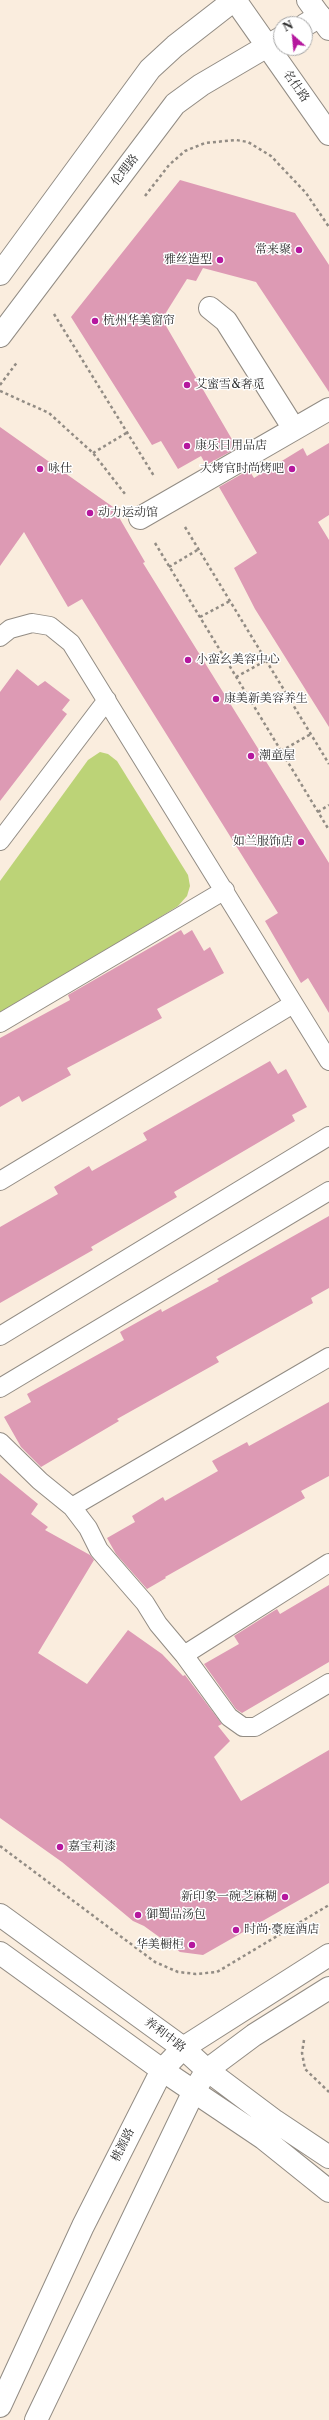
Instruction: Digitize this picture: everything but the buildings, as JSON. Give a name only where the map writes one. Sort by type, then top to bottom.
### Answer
[{"type":"main road","name":"名仕路","points":[[235,0],[273,41]]},
{"type":"main road","points":[[0,274],[150,69],[180,42],[235,0]]},
{"type":"main road","name":"伦理路","points":[[0,336],[175,104],[201,85],[273,43]]},
{"type":"main road","name":"名仕路","points":[[282,56],[329,134]]},
{"type":"main road","points":[[210,308],[226,321],[294,429]]},
{"type":"main road","points":[[140,518],[329,409]]},
{"type":"main road","name":"养利中路","points":[[0,1915],[183,2048],[207,2070],[275,2121],[329,2157]]},
{"type":"main road","points":[[0,1952],[162,2070],[263,2138],[329,2191]]},
{"type":"main road","name":"桃源路","points":[[0,2406],[83,2226],[162,2070],[183,2048],[329,1954]]},
{"type":"main road","points":[[36,2420],[194,2091],[207,2070],[254,2035],[329,1988]]},
{"type":"lane","points":[[0,638],[10,629],[21,624],[32,623],[50,626],[71,642],[329,1061]]},
{"type":"lane","points":[[0,841],[107,700]]},
{"type":"lane","points":[[0,1023],[225,890]]},
{"type":"lane","points":[[0,1181],[293,1004]]},
{"type":"lane","points":[[0,1336],[329,1136]]},
{"type":"lane","points":[[0,1388],[329,1190]]},
{"type":"lane","points":[[72,1506],[329,1357]]},
{"type":"lane","points":[[0,1442],[40,1481],[72,1506],[88,1528],[99,1550],[145,1603],[158,1624],[184,1655],[229,1717],[243,1726],[255,1727],[266,1722],[329,1683]]},
{"type":"lane","points":[[184,1655],[329,1563]]},
{"type":"path","points":[[140,202],[169,165],[185,151],[204,143],[220,140],[236,140],[248,142],[272,156],[306,193],[329,227]]},
{"type":"path","points":[[49,319],[58,307]]},
{"type":"path","points":[[53,313],[128,432],[329,764]]},
{"type":"path","points":[[0,385],[22,355]]},
{"type":"path","points":[[0,391],[49,413],[93,453],[106,468],[140,518],[329,830]]},
{"type":"path","points":[[93,453],[128,432]]},
{"type":"path","points":[[169,567],[199,549]]},
{"type":"path","points":[[200,618],[230,601]]},
{"type":"path","points":[[236,677],[266,660]]},
{"type":"path","points":[[281,751],[311,734]]},
{"type":"path","points":[[318,812],[329,805]]},
{"type":"path","points":[[0,1846],[155,1962],[178,1972],[196,1974],[217,1972],[329,1905]]},
{"type":"path","points":[[306,2037],[303,2041],[302,2053],[305,2069],[329,2092]]},
{"type":"green space","points":[[100,752],[108,754],[117,761],[188,875],[190,886],[187,896],[178,906],[0,1016],[0,881],[88,760]]},
{"type":"place","name":"常来聚","points":[[299,250]]},
{"type":"place","name":"雅丝造型","points":[[220,260]]},
{"type":"place","name":"杭州华美窗帘","points":[[95,321]]},
{"type":"place","name":"艾蜜雪&奢觅","points":[[187,385]]},
{"type":"place","name":"康乐日用品店","points":[[187,446]]},
{"type":"place","name":"咏仕","points":[[40,469]]},
{"type":"place","name":"大烤官时尚烤吧","points":[[292,469]]},
{"type":"place","name":"动力运动馆","points":[[90,513]]},
{"type":"place","name":"小蛮幺美容中心","points":[[188,660]]},
{"type":"place","name":"康美新美容养生","points":[[216,699]]},
{"type":"place","name":"潮童屋","points":[[251,756]]},
{"type":"place","name":"如兰服饰店","points":[[301,842]]},
{"type":"place","name":"嘉宝莉漆","points":[[60,1847]]},
{"type":"place","name":"新印象一碗芝麻糊","points":[[285,1897]]},
{"type":"place","name":"御蜀品汤包","points":[[138,1915]]},
{"type":"place","name":"时尚·豪庭酒店","points":[[236,1930]]},
{"type":"place","name":"华美橱柜","points":[[192,1945]]}]
